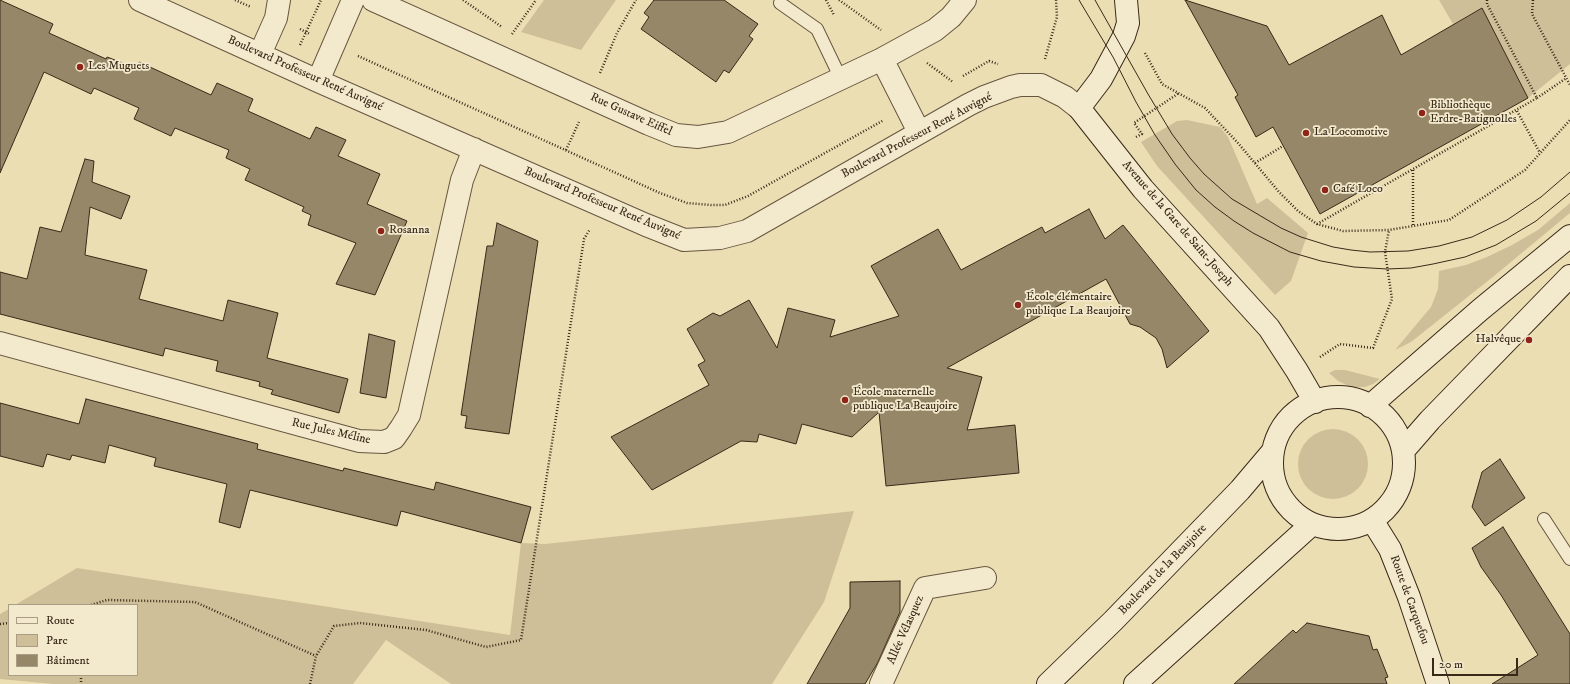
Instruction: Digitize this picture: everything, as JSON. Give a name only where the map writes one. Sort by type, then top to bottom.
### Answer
[{"type":"street","name":"Boulevard Professeur René Auvigné","points":[[140,0],[318,81],[604,206],[646,226],[684,240],[720,238],[747,231],[919,132],[984,97],[1020,85],[1041,85],[1054,90],[1079,108]]},
{"type":"street","points":[[260,54],[276,18],[279,0]]},
{"type":"street","points":[[318,81],[353,0]]},
{"type":"street","name":"Rue Gustave Eiffel","points":[[373,0],[676,135],[698,137],[728,132],[882,59],[935,30],[951,17],[965,0]]},
{"type":"street","points":[[1079,108],[1101,79],[1120,44],[1128,23],[1126,0]]},
{"type":"street","points":[[882,59],[919,132]]},
{"type":"street","name":"Avenue de la Gare de Saint-Joseph","points":[[1079,108],[1143,189],[1269,328],[1315,402]]},
{"type":"street","name":"Rue Jules Méline","points":[[0,343],[360,441],[384,442],[394,438],[409,415],[462,180],[474,149]]},
{"type":"street","points":[[1370,406],[1480,310],[1570,236]]},
{"type":"street","points":[[1403,451],[1430,420],[1570,276]]},
{"type":"street","points":[[1333,397],[1342,397],[1356,400],[1370,406],[1383,414],[1392,425],[1399,438],[1403,451],[1404,470],[1399,489],[1387,508],[1372,520],[1359,526],[1338,529],[1312,524],[1298,516],[1289,508],[1277,489],[1272,471],[1273,451],[1280,432],[1289,419],[1299,410],[1315,402],[1333,397]]},
{"type":"street","name":"Boulevard de la Beaujoire","points":[[1048,684],[1113,621],[1240,490],[1273,451]]},
{"type":"street","name":"Route de Carquefou","points":[[1372,520],[1390,549],[1409,597],[1438,684]]},
{"type":"street","points":[[1135,684],[1312,524]]},
{"type":"street","name":"Allée Vélasquez","points":[[881,684],[925,588],[985,578]]},
{"type":"lane","points":[[780,3],[817,29],[841,79]]},
{"type":"lane","points":[[1544,519],[1570,559]]},
{"type":"path","points":[[290,68],[321,0]]},
{"type":"path","points":[[511,34],[536,0]]},
{"type":"path","points":[[1041,85],[1045,57],[1057,17],[1056,0]]},
{"type":"path","points":[[1487,0],[1487,4],[1537,98]]},
{"type":"path","points":[[1533,0],[1532,14],[1565,79],[1570,85]]},
{"type":"path","points":[[1128,23],[1162,84],[1206,108],[1288,202],[1298,211],[1317,224],[1343,231],[1389,230],[1449,220],[1525,170],[1570,120]]},
{"type":"path","points":[[1317,224],[1517,110],[1565,79]]},
{"type":"path","points":[[1114,152],[1142,134],[1134,123],[1179,94]]},
{"type":"path","points":[[1517,110],[1540,153]]},
{"type":"path","points":[[1255,163],[1283,146]]},
{"type":"path","points":[[1413,170],[1413,226]]},
{"type":"path","points":[[310,684],[316,656],[334,626],[360,623],[426,630],[486,647],[521,640],[584,239],[604,206]]},
{"type":"path","points":[[1297,371],[1340,344],[1372,348],[1392,299],[1385,252],[1389,230]]},
{"type":"path","points":[[94,604],[108,600],[195,602],[316,656]]},
{"type":"green space","points":[[544,0],[616,0],[581,50],[521,32]]},
{"type":"green space","points":[[1439,0],[1570,0],[1570,64],[1528,98],[1482,8],[1453,24]]},
{"type":"green space","points":[[1187,120],[1220,127],[1228,137],[1257,204],[1267,198],[1308,233],[1291,281],[1275,295],[1157,166],[1141,142],[1177,121]]},
{"type":"green space","points":[[1570,203],[1570,213],[1411,342],[1395,350],[1431,307],[1438,289],[1439,271],[1466,265],[1512,245],[1538,230]]},
{"type":"green space","points":[[1335,370],[1345,370],[1380,379],[1365,387],[1351,387],[1338,381],[1329,373]]},
{"type":"green space","points":[[1333,429],[1346,432],[1358,439],[1365,451],[1368,464],[1365,477],[1358,489],[1346,496],[1333,499],[1320,496],[1308,489],[1301,477],[1298,464],[1301,451],[1308,439],[1320,432]]},
{"type":"green space","points":[[854,511],[824,602],[772,684],[451,684],[386,640],[353,684],[53,684],[0,679],[0,614],[8,610],[8,676],[138,676],[138,604],[17,604],[77,568],[510,635],[521,543],[545,544]]},
{"type":"building","points":[[0,0],[53,24],[49,33],[106,59],[107,57],[136,68],[139,62],[211,95],[217,83],[253,99],[248,111],[310,139],[316,127],[346,140],[338,156],[380,174],[367,204],[407,221],[375,295],[336,284],[356,243],[308,225],[311,215],[302,211],[304,207],[245,180],[250,169],[226,158],[229,150],[175,128],[171,136],[134,119],[139,108],[94,88],[91,94],[44,72],[0,173]]},
{"type":"building","points":[[654,0],[724,0],[758,24],[749,36],[753,39],[729,73],[724,70],[716,82],[641,29],[649,17],[644,13]]},
{"type":"building","points":[[1185,0],[1267,26],[1289,65],[1382,15],[1401,55],[1482,8],[1528,98],[1320,214],[1273,127],[1256,137],[1235,97],[1238,95]]},
{"type":"building","points":[[85,159],[94,161],[92,182],[130,196],[121,219],[90,207],[85,255],[147,270],[139,299],[223,321],[228,300],[278,313],[267,358],[348,379],[339,413],[271,394],[273,390],[259,386],[260,382],[216,371],[218,361],[165,348],[163,356],[0,314],[0,272],[27,279],[40,227],[61,232]]},
{"type":"building","points":[[1089,209],[1105,239],[1123,225],[1209,331],[1167,368],[1162,349],[1156,338],[1140,327],[1130,324],[1106,279],[947,368],[982,377],[967,430],[1015,425],[1019,473],[886,486],[879,412],[852,437],[802,424],[796,444],[759,434],[757,442],[741,441],[652,490],[611,437],[709,385],[698,365],[705,361],[687,329],[713,313],[720,316],[749,300],[777,348],[788,308],[835,320],[830,337],[899,316],[871,266],[938,229],[961,270],[1042,227],[1045,233]]},
{"type":"building","points":[[497,223],[538,241],[509,434],[465,428],[467,416],[461,415],[487,246],[493,246]]},
{"type":"building","points":[[369,334],[395,341],[386,398],[360,393]]},
{"type":"building","points":[[86,399],[258,444],[257,449],[343,471],[344,468],[434,490],[436,482],[531,507],[521,543],[401,511],[397,526],[250,490],[240,528],[219,522],[227,484],[154,466],[156,458],[109,445],[105,463],[72,455],[70,460],[47,454],[43,467],[0,456],[0,403],[79,424]]},
{"type":"building","points":[[1500,459],[1525,498],[1485,526],[1472,507],[1482,472]]},
{"type":"building","points":[[1503,527],[1570,634],[1570,684],[1492,684],[1538,655],[1501,595],[1481,567],[1472,548]]},
{"type":"building","points":[[900,581],[900,612],[878,662],[865,684],[807,684],[850,608],[850,582]]},
{"type":"building","points":[[1307,623],[1369,636],[1373,650],[1377,649],[1388,677],[1385,678],[1387,684],[1234,684],[1293,630],[1296,633]]},
{"type":"tram line","points":[[1079,0],[1113,57],[1155,135],[1175,164],[1196,190],[1234,221],[1253,233],[1290,252],[1321,261],[1354,267],[1387,269],[1411,268],[1433,264],[1465,257],[1496,245],[1536,221],[1570,193]]},
{"type":"tram line","points":[[1095,0],[1172,134],[1190,158],[1204,174],[1232,199],[1281,228],[1301,237],[1333,247],[1370,252],[1408,251],[1439,246],[1472,237],[1507,220],[1541,197],[1570,172]]},
{"type":"place","name":"Les Muguets","points":[[80,67]]},
{"type":"place","name":"Bibliothèque Erdre-Batignolles","points":[[1422,113]]},
{"type":"place","name":"La Locomotive","points":[[1306,133]]},
{"type":"place","name":"Café Loco","points":[[1325,190]]},
{"type":"place","name":"Rosanna","points":[[381,231]]},
{"type":"place","name":"École élémentaire publique La Beaujoire","points":[[1018,305]]},
{"type":"place","name":"Halvêque","points":[[1529,340]]},
{"type":"place","name":"École maternelle publique La Beaujoire","points":[[845,400]]}]
